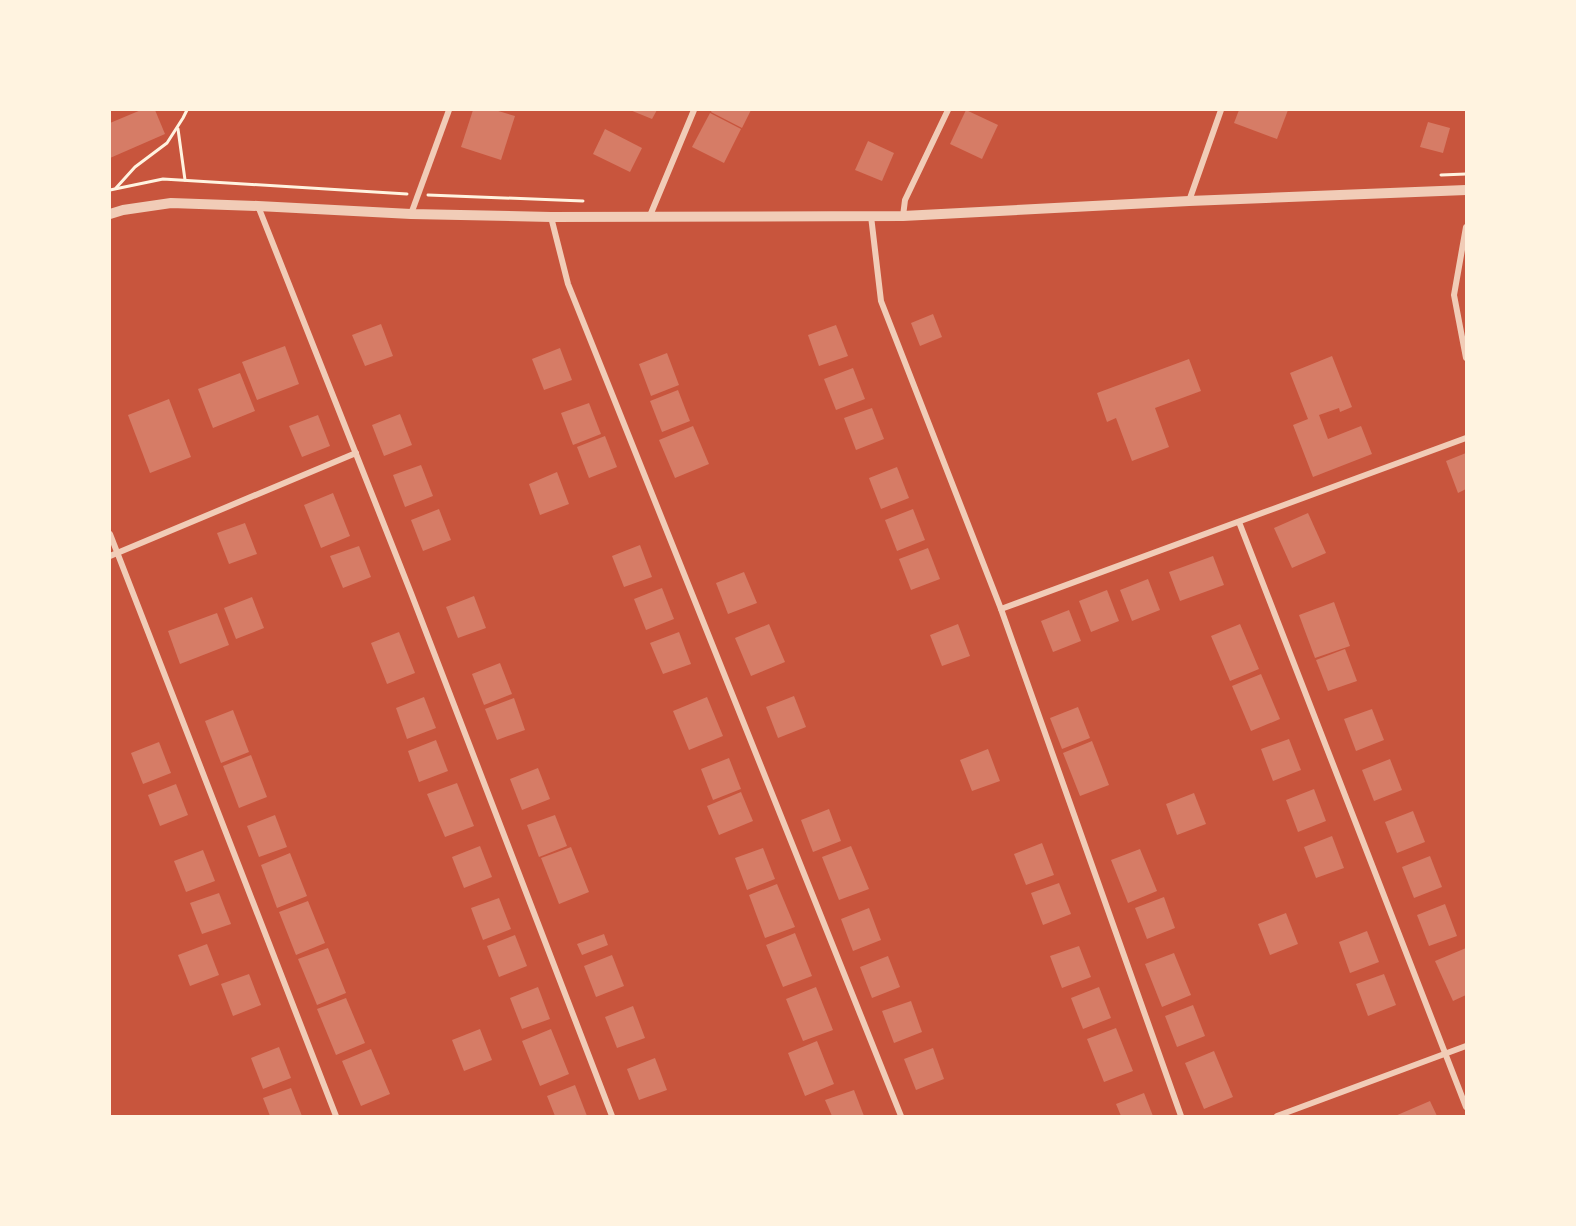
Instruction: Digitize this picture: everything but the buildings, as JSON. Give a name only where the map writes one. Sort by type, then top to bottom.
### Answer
[{"type":"street","points":[[411,214],[420,195],[449,110]]},
{"type":"street","points":[[649,218],[694,110]]},
{"type":"street","points":[[903,216],[905,200],[948,110]]},
{"type":"street","points":[[1189,201],[1221,110]]},
{"type":"street","points":[[110,214],[171,203],[551,218],[903,216],[1189,201],[1467,190]]},
{"type":"street","points":[[258,206],[411,592],[612,1116]]},
{"type":"street","points":[[871,216],[881,302],[1001,609],[1181,1116]]},
{"type":"street","points":[[551,218],[568,284],[901,1116]]},
{"type":"street","points":[[1467,227],[1454,295],[1467,358]]},
{"type":"street","points":[[1001,609],[1467,438]]},
{"type":"street","points":[[113,555],[356,453]]},
{"type":"street","points":[[1239,522],[1467,1107]]},
{"type":"street","points":[[110,534],[113,555],[336,1116]]},
{"type":"street","points":[[1278,1116],[1467,1046]]},
{"type":"path","points":[[115,189],[135,167],[167,143],[187,110]]},
{"type":"path","points":[[177,127],[185,180]]},
{"type":"path","points":[[1431,176],[1467,174]]},
{"type":"path","points":[[110,190],[164,179],[420,195],[584,201]]}]
